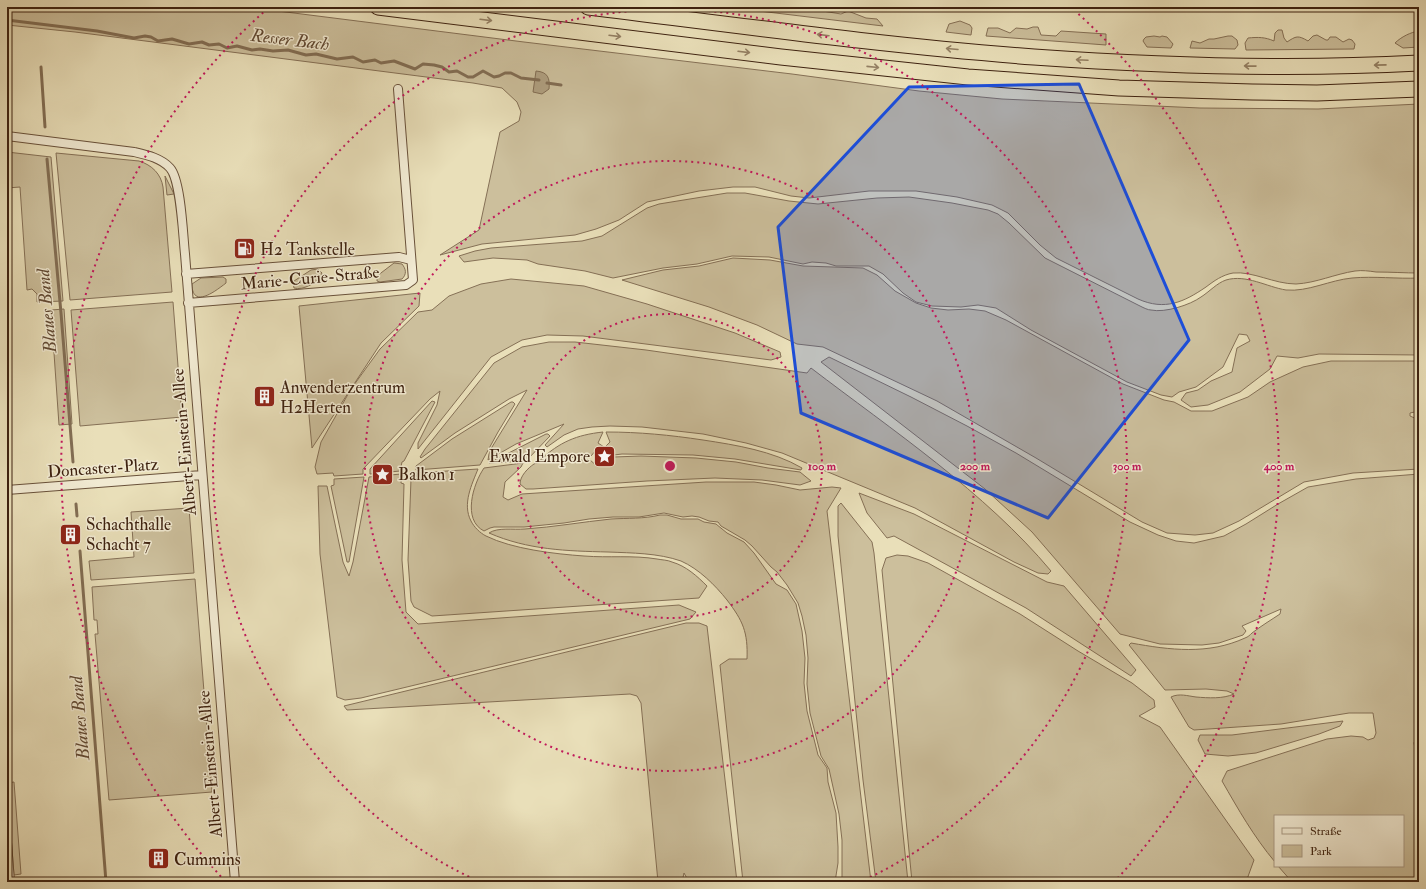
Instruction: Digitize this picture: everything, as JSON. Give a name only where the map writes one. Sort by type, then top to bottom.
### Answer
[{"type":"highway","points":[[378,7],[774,56],[990,79],[1119,88],[1252,92],[1317,93],[1419,89]]},
{"type":"highway","points":[[588,7],[906,45],[1033,57],[1121,62],[1253,66],[1385,65],[1419,63]]},
{"type":"street","name":"Marie-Curie-Straße","points":[[188,303],[406,285],[413,280],[398,89]]},
{"type":"street","name":"Albert-Einstein-Allee","points":[[7,136],[134,152],[155,157],[171,169],[178,187],[234,882]]},
{"type":"street","name":"Marie-Curie-Straße","points":[[186,274],[399,257],[411,260]]},
{"type":"street","name":"Doncaster-Platz","points":[[7,490],[202,475]]},
{"type":"street","points":[[7,843],[10,882]]},
{"type":"highlighted area","points":[[1079,84],[1189,340],[1048,518],[801,413],[778,227],[909,87]]},
{"type":"green space","points":[[7,7],[246,7],[919,91],[1002,99],[1200,108],[1318,109],[1419,104],[1419,273],[1358,271],[1296,284],[1280,282],[1248,274],[1233,273],[1218,278],[1182,301],[1166,304],[1148,303],[1056,258],[1040,245],[1008,213],[992,205],[957,197],[916,191],[869,191],[809,198],[791,196],[755,187],[733,187],[699,191],[647,202],[619,220],[575,235],[482,244],[440,255],[479,230],[500,132],[519,121],[521,112],[517,102],[502,88],[75,32],[7,25]]},
{"type":"green space","points":[[726,7],[798,7],[841,14],[848,11],[866,18],[877,19],[883,26]]},
{"type":"green space","points":[[960,21],[970,25],[972,28],[971,35],[946,32],[949,24]]},
{"type":"green space","points":[[1038,27],[1041,35],[1056,36],[1061,31],[1106,34],[1106,45],[986,36],[988,28],[998,28],[1010,33],[1016,28],[1027,29]]},
{"type":"green space","points":[[1278,30],[1282,30],[1284,38],[1287,42],[1297,37],[1308,41],[1313,36],[1317,35],[1326,40],[1330,37],[1336,37],[1343,42],[1349,39],[1352,40],[1355,44],[1354,49],[1246,50],[1245,43],[1248,38],[1255,37],[1274,41],[1275,33]]},
{"type":"green space","points":[[1419,31],[1419,47],[1403,48],[1395,43],[1406,35]]},
{"type":"green space","points":[[1232,36],[1237,40],[1238,45],[1235,49],[1190,48],[1192,41],[1200,43],[1209,39]]},
{"type":"green space","points":[[1146,37],[1167,37],[1173,44],[1171,48],[1147,47],[1143,41],[1144,39]]},
{"type":"green space","points":[[7,152],[51,157],[63,301],[37,302],[37,294],[32,289],[27,290],[20,187],[7,188]]},
{"type":"green space","points":[[56,153],[139,161],[148,165],[158,174],[163,187],[172,292],[70,300]]},
{"type":"green space","points":[[165,176],[174,194],[167,195]]},
{"type":"green space","points":[[727,193],[745,193],[789,201],[818,204],[877,198],[909,197],[988,210],[998,214],[1009,223],[1045,258],[1141,307],[1157,311],[1170,309],[1196,300],[1216,285],[1226,280],[1249,280],[1286,290],[1294,290],[1311,288],[1352,278],[1419,278],[1419,355],[1319,354],[1298,358],[1277,356],[1270,369],[1240,392],[1208,405],[1191,407],[1181,400],[1186,393],[1198,390],[1211,381],[1232,372],[1237,348],[1250,341],[1247,335],[1239,334],[1223,367],[1196,387],[1179,392],[1172,397],[1161,395],[1127,382],[1031,330],[996,308],[978,305],[961,307],[932,306],[916,302],[903,293],[883,274],[869,266],[836,266],[826,263],[812,262],[803,264],[769,257],[732,256],[697,264],[663,268],[613,278],[585,271],[538,264],[527,260],[493,258],[464,262],[459,256],[491,248],[582,241],[602,236],[647,208],[659,204]]},
{"type":"green space","points":[[733,258],[770,260],[803,266],[863,268],[877,275],[895,291],[916,303],[931,308],[948,310],[969,309],[985,311],[1006,320],[1123,384],[1164,400],[1174,402],[1191,411],[1212,411],[1248,397],[1270,382],[1303,367],[1331,361],[1419,361],[1419,411],[1410,413],[1410,416],[1419,420],[1419,469],[1353,473],[1304,482],[1239,521],[1213,533],[1195,535],[1167,533],[1142,522],[1036,458],[937,401],[823,347],[797,344],[757,325],[709,307],[622,280],[663,270],[699,266]]},
{"type":"green space","points":[[394,263],[402,264],[405,272],[404,277],[402,279],[380,282],[377,281],[377,276]]},
{"type":"green space","points":[[318,269],[322,273],[318,280],[306,287],[298,289],[294,288],[294,281],[311,270]]},
{"type":"green space","points":[[223,277],[226,279],[226,283],[206,296],[196,296],[193,292],[192,284],[201,278]]},
{"type":"green space","points":[[511,279],[584,286],[647,304],[735,333],[780,352],[781,357],[771,360],[583,336],[547,335],[522,340],[491,357],[418,449],[418,443],[437,405],[440,391],[430,399],[363,469],[363,474],[334,476],[333,473],[317,474],[315,467],[321,442],[351,389],[380,349],[418,312],[432,310],[449,296],[481,284]]},
{"type":"green space","points":[[420,293],[419,306],[381,343],[312,448],[299,306]]},
{"type":"green space","points":[[173,302],[182,417],[80,426],[71,310]]},
{"type":"green space","points":[[64,309],[72,424],[59,425],[51,310]]},
{"type":"green space","points":[[549,342],[575,342],[646,350],[807,373],[811,368],[937,463],[967,488],[1025,542],[1051,571],[1048,574],[1038,573],[1014,562],[915,508],[782,453],[746,443],[703,434],[642,427],[592,427],[578,429],[564,435],[547,447],[545,445],[564,424],[516,444],[488,460],[492,447],[527,390],[509,399],[455,433],[421,458],[420,457],[494,363],[522,347]]},
{"type":"green space","points":[[829,357],[911,397],[1016,453],[1130,522],[1158,535],[1176,541],[1194,543],[1224,536],[1308,487],[1356,479],[1419,474],[1419,728],[1414,743],[1417,760],[1415,811],[1419,882],[1292,882],[1279,867],[1404,867],[1404,815],[1274,815],[1274,861],[1253,833],[1222,781],[1227,771],[1327,739],[1351,736],[1363,737],[1368,740],[1374,738],[1376,733],[1373,713],[1349,713],[1281,724],[1194,730],[1189,727],[1171,697],[1180,695],[1215,698],[1234,694],[1227,691],[1206,689],[1165,690],[1129,645],[1131,643],[1160,648],[1189,650],[1217,647],[1247,637],[1280,614],[1281,609],[1242,626],[1246,631],[1243,635],[1219,643],[1202,645],[1160,644],[1120,634],[1032,532],[985,489],[821,362]]},
{"type":"green space","points":[[432,401],[435,402],[404,461],[402,462],[400,471],[370,474],[370,469]]},
{"type":"green space","points":[[511,402],[515,404],[480,465],[416,470],[416,466],[452,439]]},
{"type":"green space","points":[[603,432],[598,443],[604,447],[604,449],[597,449],[591,456],[540,460],[554,448],[569,440],[576,437]]},
{"type":"green space","points":[[606,432],[667,435],[728,444],[767,453],[802,468],[801,470],[735,459],[693,455],[614,455],[613,448],[606,449],[606,446],[610,442]]},
{"type":"green space","points":[[546,434],[550,436],[526,461],[489,463]]},
{"type":"green space","points":[[641,456],[696,458],[736,462],[800,472],[811,481],[800,485],[762,480],[715,478],[533,489],[526,489],[520,484],[521,478],[525,472],[534,464],[538,463],[590,460],[597,466],[614,465],[614,457]]},
{"type":"green space","points":[[523,463],[521,467],[505,482],[503,497],[508,500],[522,494],[706,482],[754,482],[800,490],[832,487],[841,488],[827,511],[871,882],[842,882],[842,840],[839,814],[829,769],[821,756],[810,713],[807,684],[808,658],[806,635],[798,603],[777,572],[745,540],[721,526],[718,522],[692,516],[683,517],[664,513],[639,517],[589,519],[524,527],[494,527],[484,531],[477,526],[473,519],[471,510],[473,492],[484,468]]},
{"type":"green space","points":[[478,469],[469,494],[467,508],[468,514],[475,528],[486,536],[496,541],[521,548],[547,552],[593,557],[639,557],[669,561],[687,569],[707,586],[699,598],[432,616],[414,607],[411,601],[408,560],[411,479],[417,478],[416,473]]},
{"type":"green space","points":[[401,474],[401,483],[404,484],[402,560],[406,612],[418,624],[679,605],[696,612],[690,619],[361,698],[345,700],[337,697],[320,554],[318,486],[327,486],[343,562],[349,576],[369,477]]},
{"type":"green space","points":[[364,477],[349,562],[347,562],[331,486],[334,485],[334,479]]},
{"type":"green space","points":[[859,493],[914,514],[1047,582],[1064,586],[1136,670],[1131,676],[1026,608],[894,536],[887,538],[867,513]]},
{"type":"green space","points":[[841,503],[872,542],[874,553],[908,882],[876,882],[863,780],[838,536],[838,506]]},
{"type":"green space","points":[[189,508],[194,573],[91,580],[89,561],[134,557],[131,512]]},
{"type":"green space","points":[[667,515],[681,519],[698,519],[704,522],[716,524],[727,533],[744,542],[754,553],[776,584],[787,590],[796,604],[802,631],[805,658],[804,683],[807,711],[818,755],[827,768],[828,782],[836,813],[838,863],[835,882],[743,882],[720,665],[729,659],[747,659],[747,641],[741,621],[737,614],[712,583],[688,564],[672,558],[645,554],[578,551],[533,546],[504,539],[489,533],[501,529],[536,528]]},
{"type":"green space","points":[[897,555],[908,556],[928,563],[1020,614],[1132,683],[1154,700],[1155,707],[1139,716],[1160,727],[1254,860],[1246,882],[912,882],[882,570],[886,558]]},
{"type":"green space","points":[[195,579],[212,792],[109,800],[95,634],[98,634],[97,620],[94,620],[92,587]]},
{"type":"green space","points":[[686,623],[699,623],[707,626],[737,882],[689,882],[684,873],[682,882],[658,882],[641,703],[637,696],[630,694],[347,710],[344,706]]},
{"type":"green space","points":[[1343,721],[1340,726],[1319,734],[1256,753],[1228,756],[1205,754],[1198,740],[1200,735],[1232,735]]},
{"type":"green space","points":[[14,782],[21,874],[14,875],[7,783]]},
{"type":"shaded area","points":[[536,71],[546,74],[549,82],[549,89],[542,94],[533,92]]},
{"type":"waterway","name":"Resser Bach","points":[[7,20],[97,31],[134,38],[145,36],[151,37],[158,41],[172,39],[189,44],[202,42],[209,45],[219,44],[227,48],[237,46],[252,50],[288,50],[306,55],[316,54],[337,59],[353,57],[363,62],[375,60],[381,63],[394,61],[415,69],[423,64],[434,65],[442,67],[449,72],[457,71],[468,77],[473,77],[483,71],[494,77],[505,73],[511,73],[521,78],[539,80]]},
{"type":"waterway","name":"Blaues Band","points":[[41,67],[45,127]]},
{"type":"waterway","name":"Resser Bach","points":[[547,83],[561,85]]},
{"type":"waterway","name":"Blaues Band","points":[[47,159],[73,462]]},
{"type":"waterway","name":"Blaues Band","points":[[76,504],[77,516]]},
{"type":"waterway","name":"Blaues Band","points":[[80,551],[106,882]]},
{"type":"place","name":"H2 Tankstelle","points":[[245,249]]},
{"type":"place","name":"Anwenderzentrum H2Herten","points":[[265,397]]},
{"type":"place","name":"Ewald Empore","points":[[605,456]]},
{"type":"place","name":"Balkon 1","points":[[383,474]]},
{"type":"place","name":"Schachthalle Schacht 7","points":[[70,534]]},
{"type":"place","name":"Cummins","points":[[158,859]]}]
